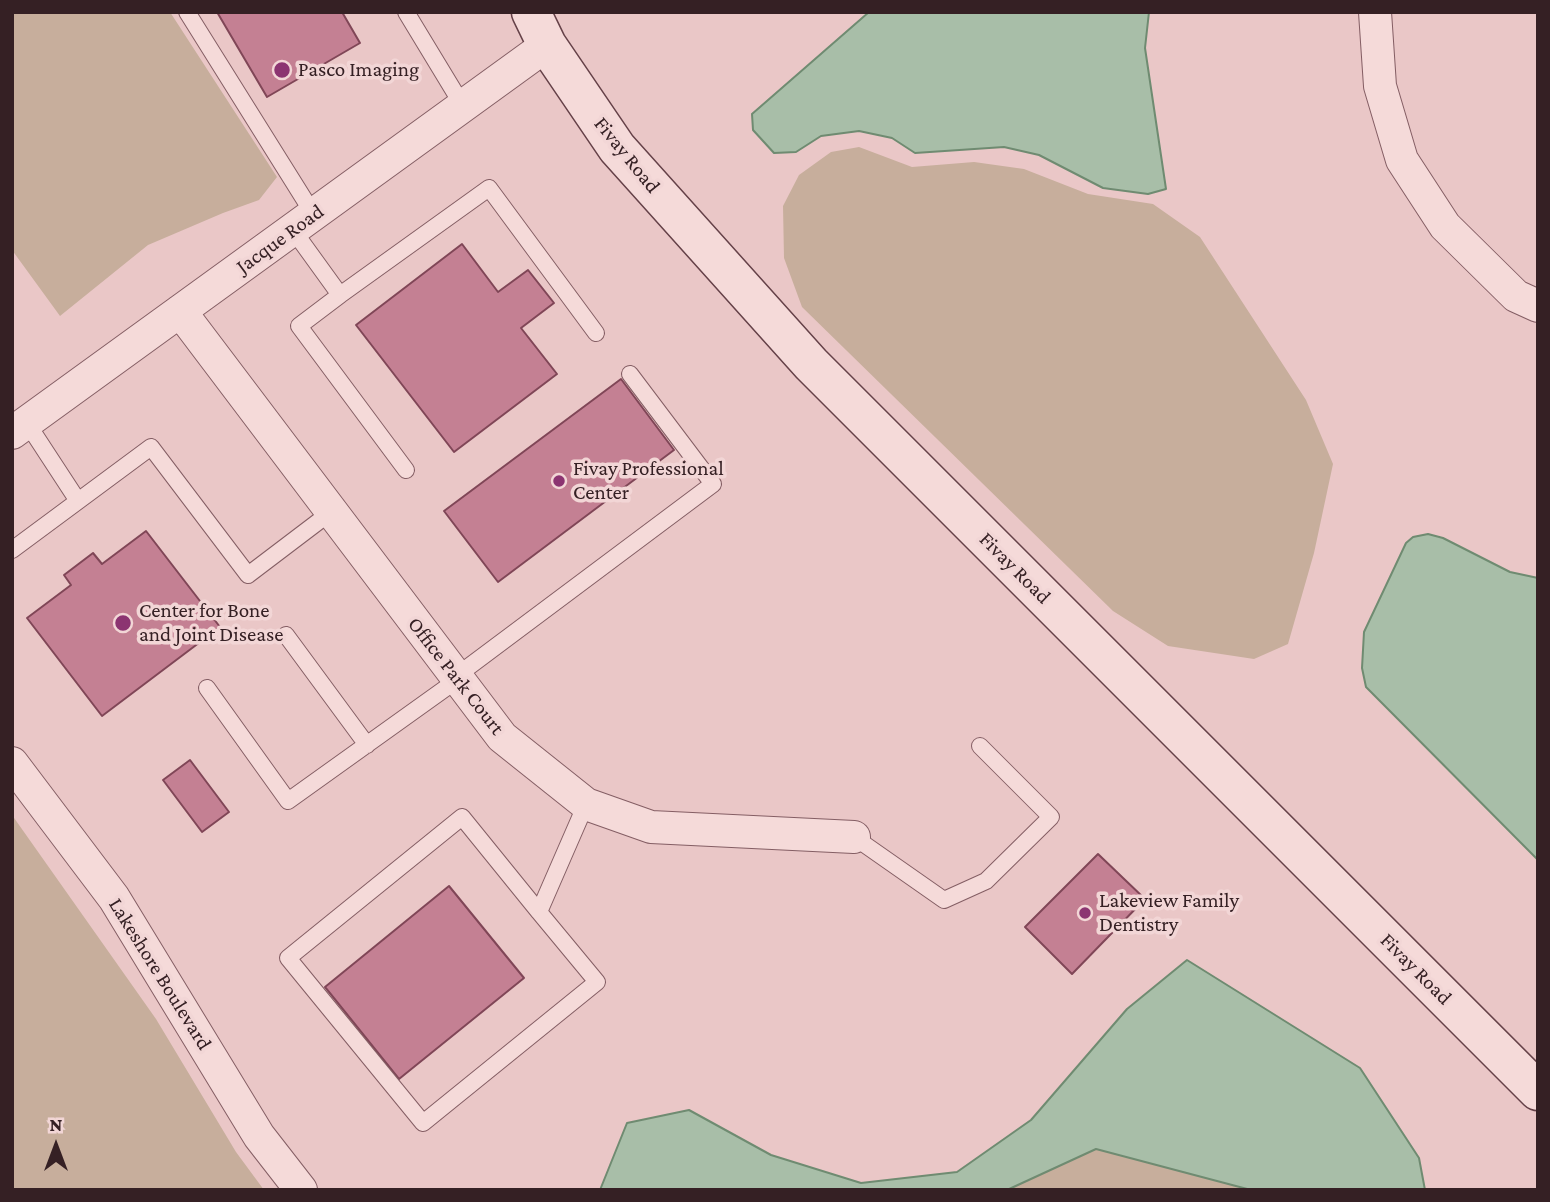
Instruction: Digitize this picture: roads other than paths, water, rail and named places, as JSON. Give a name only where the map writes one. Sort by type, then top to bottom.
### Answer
[{"type":"street","points":[[1376,12],[1380,86],[1402,160],[1445,226],[1516,296],[1538,306]]},
{"type":"street","name":"Jacque Road","points":[[20,428],[463,106],[539,29]]},
{"type":"street","name":"Fivay Road","points":[[539,29],[617,148],[811,364],[1538,1091]]},
{"type":"street","name":"Office Park Court","points":[[180,311],[502,737],[586,804],[651,827],[854,837]]},
{"type":"street","name":"Lakeshore Boulevard","points":[[12,763],[114,898],[259,1136],[301,1190]]},
{"type":"lane","points":[[187,12],[304,223],[340,295]]},
{"type":"lane","points":[[406,12],[463,106]]},
{"type":"lane","points":[[406,470],[299,326],[340,295],[489,188],[596,333]]},
{"type":"lane","points":[[207,688],[288,801],[366,745],[713,484],[630,374]]},
{"type":"lane","points":[[20,428],[78,501]]},
{"type":"lane","points":[[12,550],[151,447],[248,575],[331,512]]},
{"type":"lane","points":[[286,635],[366,745]]},
{"type":"lane","points":[[854,837],[944,900],[986,881],[1051,817],[981,746]]},
{"type":"lane","points":[[540,912],[586,804]]},
{"type":"lane","points":[[462,817],[540,912],[597,982],[423,1123],[288,958],[462,817]]},
{"type":"place","name":"Pasco Imaging","points":[[282,70]]},
{"type":"place","name":"Fivay Professional Center","points":[[559,481]]},
{"type":"place","name":"Center for Bone and Joint Disease","points":[[123,623]]},
{"type":"place","name":"Lakeview Family Dentistry","points":[[1085,913]]}]
